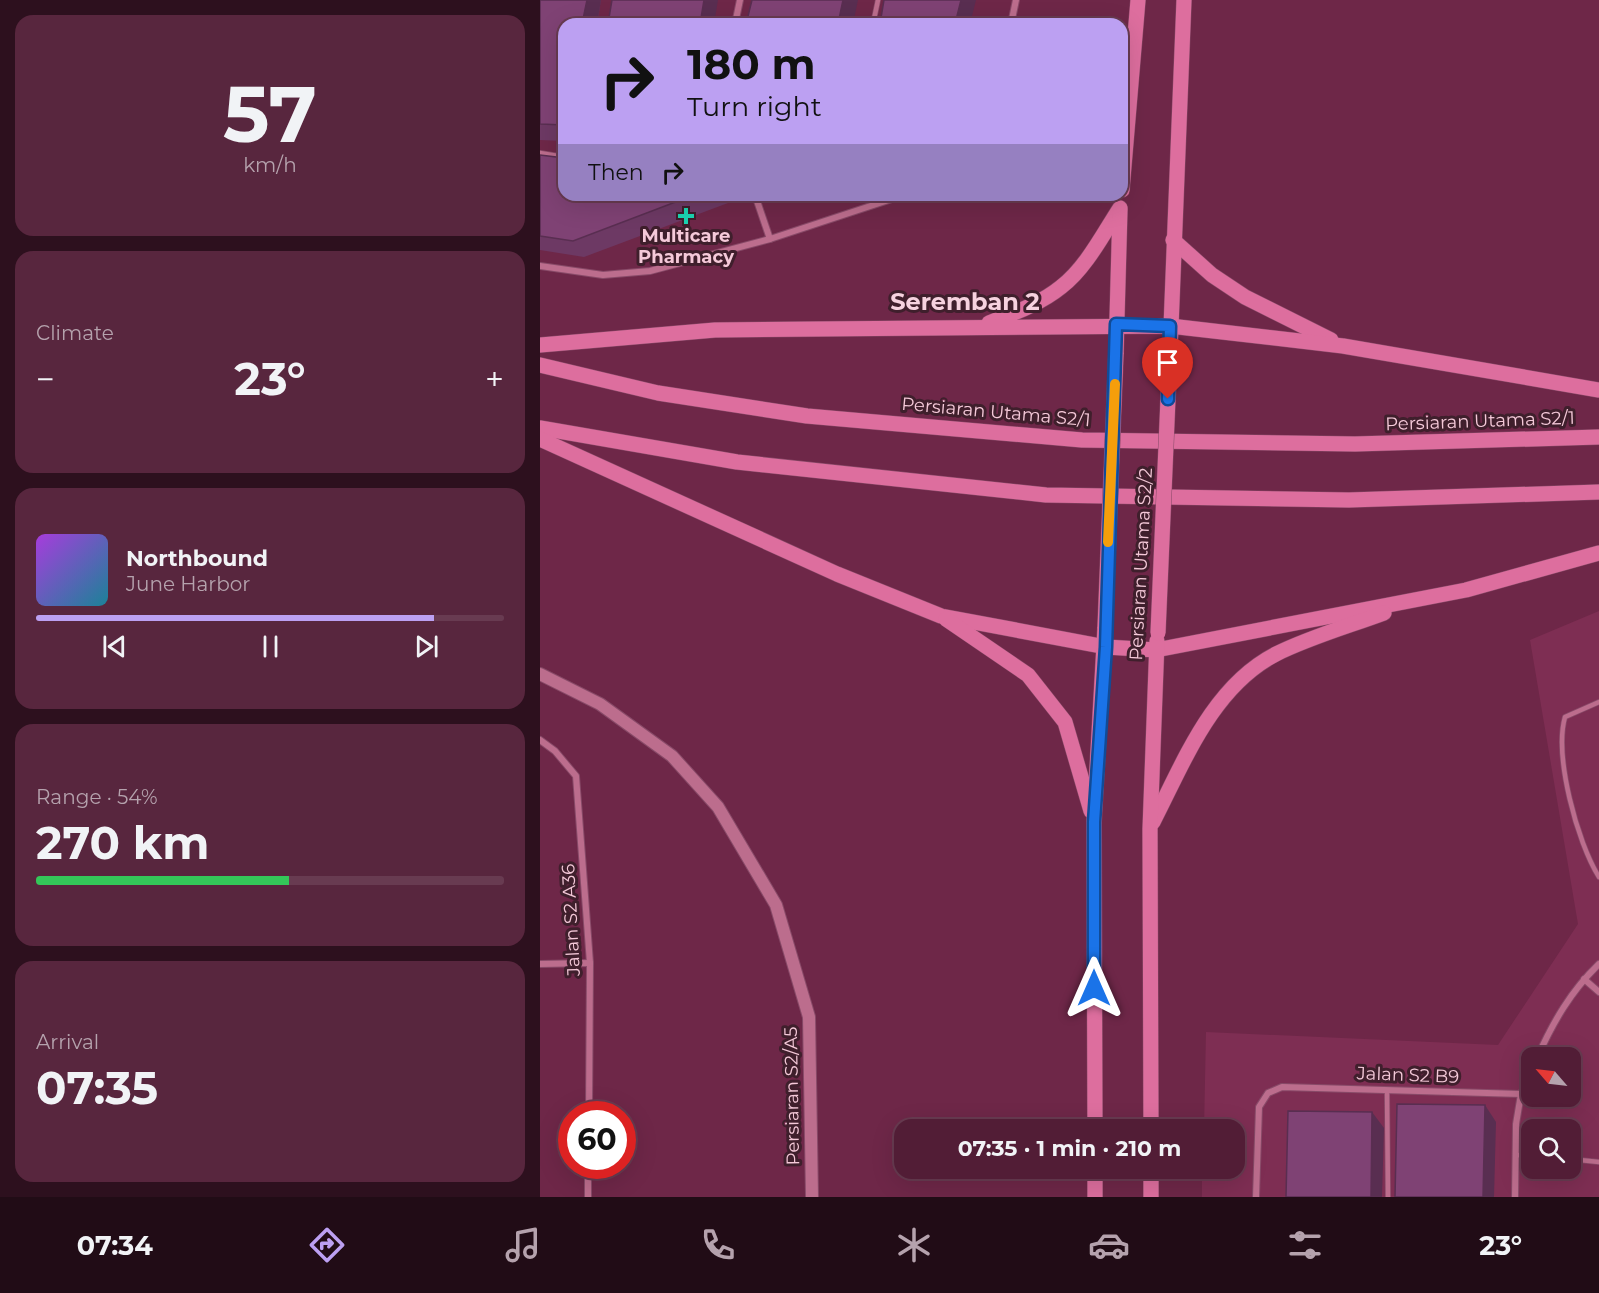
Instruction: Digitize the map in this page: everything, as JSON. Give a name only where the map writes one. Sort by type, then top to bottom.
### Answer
[{"type":"main road","points":[[1128,119],[1138,0]]},
{"type":"main road","name":"Persiaran Utama S2/2","points":[[1151,1119],[1150,829],[1184,0]]},
{"type":"main road","points":[[981,326],[1035,304],[1062,286],[1082,265],[1121,202]]},
{"type":"main road","name":"Persiaran Utama S2/2","points":[[1095,1119],[1094,822],[1106,647],[1121,202]]},
{"type":"main road","points":[[1173,240],[1212,275],[1245,297],[1343,346]]},
{"type":"main road","points":[[540,345],[715,330],[1116,324],[1170,326],[1343,346],[1599,390]]},
{"type":"main road","name":"Persiaran Utama S2/1","points":[[540,364],[658,393],[807,416],[1082,440],[1355,444],[1599,436]]},
{"type":"main road","points":[[540,428],[737,462],[1046,495],[1349,500],[1599,492]]},
{"type":"main road","points":[[540,439],[837,574],[941,616],[1106,647],[1156,650],[1466,590],[1599,553]]},
{"type":"main road","points":[[1150,829],[1197,736],[1220,704],[1243,679],[1276,655],[1420,599]]},
{"type":"main road","points":[[941,616],[1028,675],[1065,722],[1094,822]]},
{"type":"main road","points":[[1095,1179],[1095,1197]]},
{"type":"main road","points":[[1151,1179],[1151,1197]]},
{"type":"street","points":[[736,18],[740,0]]},
{"type":"street","points":[[1012,18],[1016,0]]},
{"type":"street","points":[[757,201],[770,239]]},
{"type":"street","points":[[540,266],[603,275],[650,271],[770,239],[886,201]]},
{"type":"street","name":"Persiaran S2/A5","points":[[540,674],[600,704],[672,756],[718,807],[776,905],[809,1017],[812,1197]]},
{"type":"street","name":"Jalan S2 A36","points":[[540,740],[555,751],[576,776],[590,963],[589,1101]]},
{"type":"street","points":[[540,964],[590,963]]},
{"type":"street","points":[[1542,1047],[1558,1014],[1584,979],[1599,964]]},
{"type":"street","points":[[1584,979],[1599,992]]},
{"type":"street","name":"Jalan S2 B9","points":[[1256,1197],[1259,1107],[1268,1093],[1282,1087],[1521,1094]]},
{"type":"street","points":[[1515,1197],[1516,1124],[1521,1094]]},
{"type":"street","points":[[588,1179],[588,1197]]},
{"type":"lane","points":[[874,18],[878,0]]},
{"type":"lane","points":[[540,153],[558,156]]},
{"type":"lane","points":[[1599,702],[1565,717],[1561,732],[1572,810],[1590,862],[1599,877]]},
{"type":"lane","points":[[1387,1090],[1388,1197]]},
{"type":"lane","points":[[1516,1155],[1521,1155]]},
{"type":"lane","points":[[1581,1160],[1599,1162]]},
{"type":"shaded area","points":[[1599,611],[1599,1197],[1202,1197],[1202,1179],[1245,1179],[1245,1119],[1204,1119],[1206,1032],[1498,1045],[1578,924],[1530,640]]},
{"type":"building","points":[[540,0],[587,0],[583,18],[558,18],[558,125],[540,124]]},
{"type":"building","points":[[612,0],[704,0],[701,18],[609,18]]},
{"type":"building","points":[[752,0],[843,0],[839,18],[748,18]]},
{"type":"building","points":[[884,0],[961,0],[956,18],[881,18]]},
{"type":"building","points":[[540,155],[558,157],[558,201],[678,201],[573,241],[540,236]]},
{"type":"building","points":[[1397,1104],[1485,1105],[1483,1197],[1395,1197]]},
{"type":"building","points":[[1288,1111],[1372,1112],[1371,1197],[1286,1197]]},
{"type":"slow traffic","points":[[1108,542],[1115,384]]},
{"type":"place","name":"Multicare Pharmacy","points":[[686,216]]},
{"type":"district","name":"Seremban 2","points":[[965,301]]},
{"type":"route","points":[[1094,988],[1094,822],[1106,647],[1116,324],[1170,326],[1168,399]]}]
